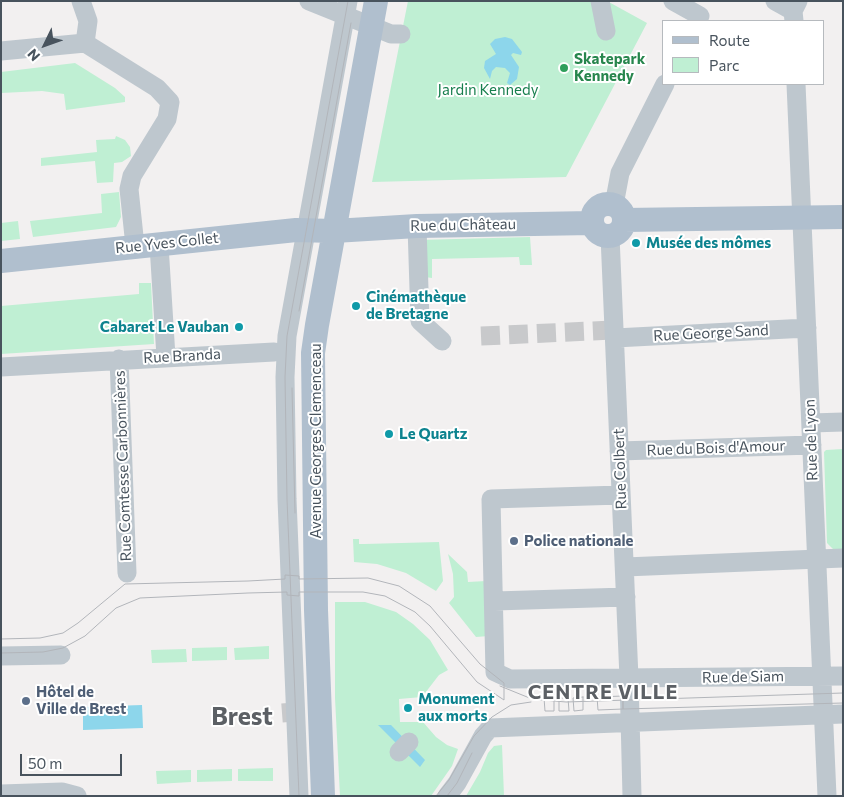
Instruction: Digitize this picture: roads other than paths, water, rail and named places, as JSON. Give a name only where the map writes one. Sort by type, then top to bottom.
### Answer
[{"type":"main road","name":"Avenue Georges Clemenceau","points":[[323,796],[316,610],[313,362],[316,325],[318,231],[354,13],[376,1]]},
{"type":"main road","name":"Rue du Château","points":[[318,231],[416,226],[843,217]]},
{"type":"main road","name":"Rue Yves Collet","points":[[1,261],[135,246],[318,231]]},
{"type":"street","points":[[80,1],[88,21],[85,43]]},
{"type":"street","points":[[309,1],[354,13],[391,34],[402,34]]},
{"type":"street","points":[[600,1],[606,31]]},
{"type":"street","points":[[673,1],[702,13]]},
{"type":"street","points":[[775,1],[795,11]]},
{"type":"street","points":[[1,51],[85,43],[157,88],[170,102],[167,119],[132,176],[130,189],[135,246]]},
{"type":"street","name":"Rue Colbert","points":[[632,796],[630,678],[610,221],[620,173],[664,85]]},
{"type":"street","name":"Rue de Lyon","points":[[796,85],[827,796]]},
{"type":"street","points":[[416,226],[420,321],[442,341]]},
{"type":"street","points":[[299,796],[284,385],[287,336],[318,231]]},
{"type":"street","points":[[305,796],[291,374],[295,336],[318,231]]},
{"type":"street","points":[[159,244],[166,357]]},
{"type":"street","name":"Rue George Sand","points":[[615,338],[807,328]]},
{"type":"street","name":"Rue Branda","points":[[1,367],[224,353],[274,352]]},
{"type":"street","name":"Rue Comtesse Carbonnières","points":[[119,359],[126,573]]},
{"type":"street","points":[[811,423],[843,422]]},
{"type":"street","name":"Rue du Bois d'Amour","points":[[620,451],[812,445]]},
{"type":"street","points":[[621,495],[492,498],[495,601],[626,597]]},
{"type":"street","points":[[625,567],[843,558]]},
{"type":"street","name":"Rue de Siam","points":[[495,601],[495,672],[510,679],[843,676]]},
{"type":"street","points":[[1,656],[61,655]]},
{"type":"street","points":[[447,796],[457,783],[482,736],[490,728],[843,714]]},
{"type":"street","points":[[1,794],[62,792],[76,795]]},
{"type":"water","points":[[505,37],[512,39],[522,52],[521,55],[513,53],[511,55],[519,67],[517,79],[510,85],[507,83],[510,73],[505,68],[496,67],[492,71],[490,79],[484,68],[485,61],[496,54],[490,44],[495,39]]},
{"type":"water","points":[[142,705],[143,728],[83,730],[83,707]]},
{"type":"water","points":[[378,725],[391,725],[425,760],[420,767]]},
{"type":"tunnel","points":[[481,336],[614,330]]},
{"type":"tunnel","points":[[282,713],[335,709]]},
{"type":"tram line","points":[[299,796],[287,499],[285,377],[287,336],[348,1]]},
{"type":"tram line","points":[[299,311],[351,23]]},
{"type":"tram line","points":[[292,388],[295,513]]},
{"type":"tram line","points":[[1,639],[40,638],[63,633],[125,584],[285,579],[285,575],[299,576],[299,579],[368,578],[399,586],[430,606],[480,664],[504,683],[504,700],[477,682],[430,626],[415,612],[385,596],[363,592],[299,592],[299,596],[287,595],[287,592],[140,598],[116,608],[85,636],[63,648],[43,652],[1,653]]},
{"type":"tram line","points":[[500,686],[532,699],[566,702],[843,693]]},
{"type":"tram line","points":[[623,696],[623,709],[598,710],[597,697],[623,696]]},
{"type":"tram line","points":[[625,696],[623,696],[623,709],[843,703]]},
{"type":"tram line","points":[[583,697],[583,710],[574,711],[573,698],[583,697]]},
{"type":"tram line","points":[[544,698],[554,698],[554,711],[545,711],[544,698]]},
{"type":"tram line","points":[[559,698],[568,698],[569,711],[559,711],[559,698]]},
{"type":"tram line","points":[[436,796],[449,780],[474,736],[492,717],[511,705],[531,702]]},
{"type":"tram line","points":[[447,796],[457,783],[472,753]]},
{"type":"place","name":"Skatepark Kennedy","points":[[564,68]]},
{"type":"place","name":"Musée des mômes","points":[[636,243]]},
{"type":"place","name":"Cinémathèque de Bretagne","points":[[356,306]]},
{"type":"place","name":"Cabaret Le Vauban","points":[[239,327]]},
{"type":"place","name":"Le Quartz","points":[[389,434]]},
{"type":"place","name":"Police nationale","points":[[514,541]]},
{"type":"place","name":"Hôtel de Ville de Brest","points":[[26,701]]},
{"type":"place","name":"Monument aux morts","points":[[408,708]]},
{"type":"district","name":"CENTRE VILLE","points":[[603,692]]},
{"type":"district","name":"Brest","points":[[242,717]]},
{"type":"park label","name":"Jardin Kennedy","points":[[488,90]]}]
